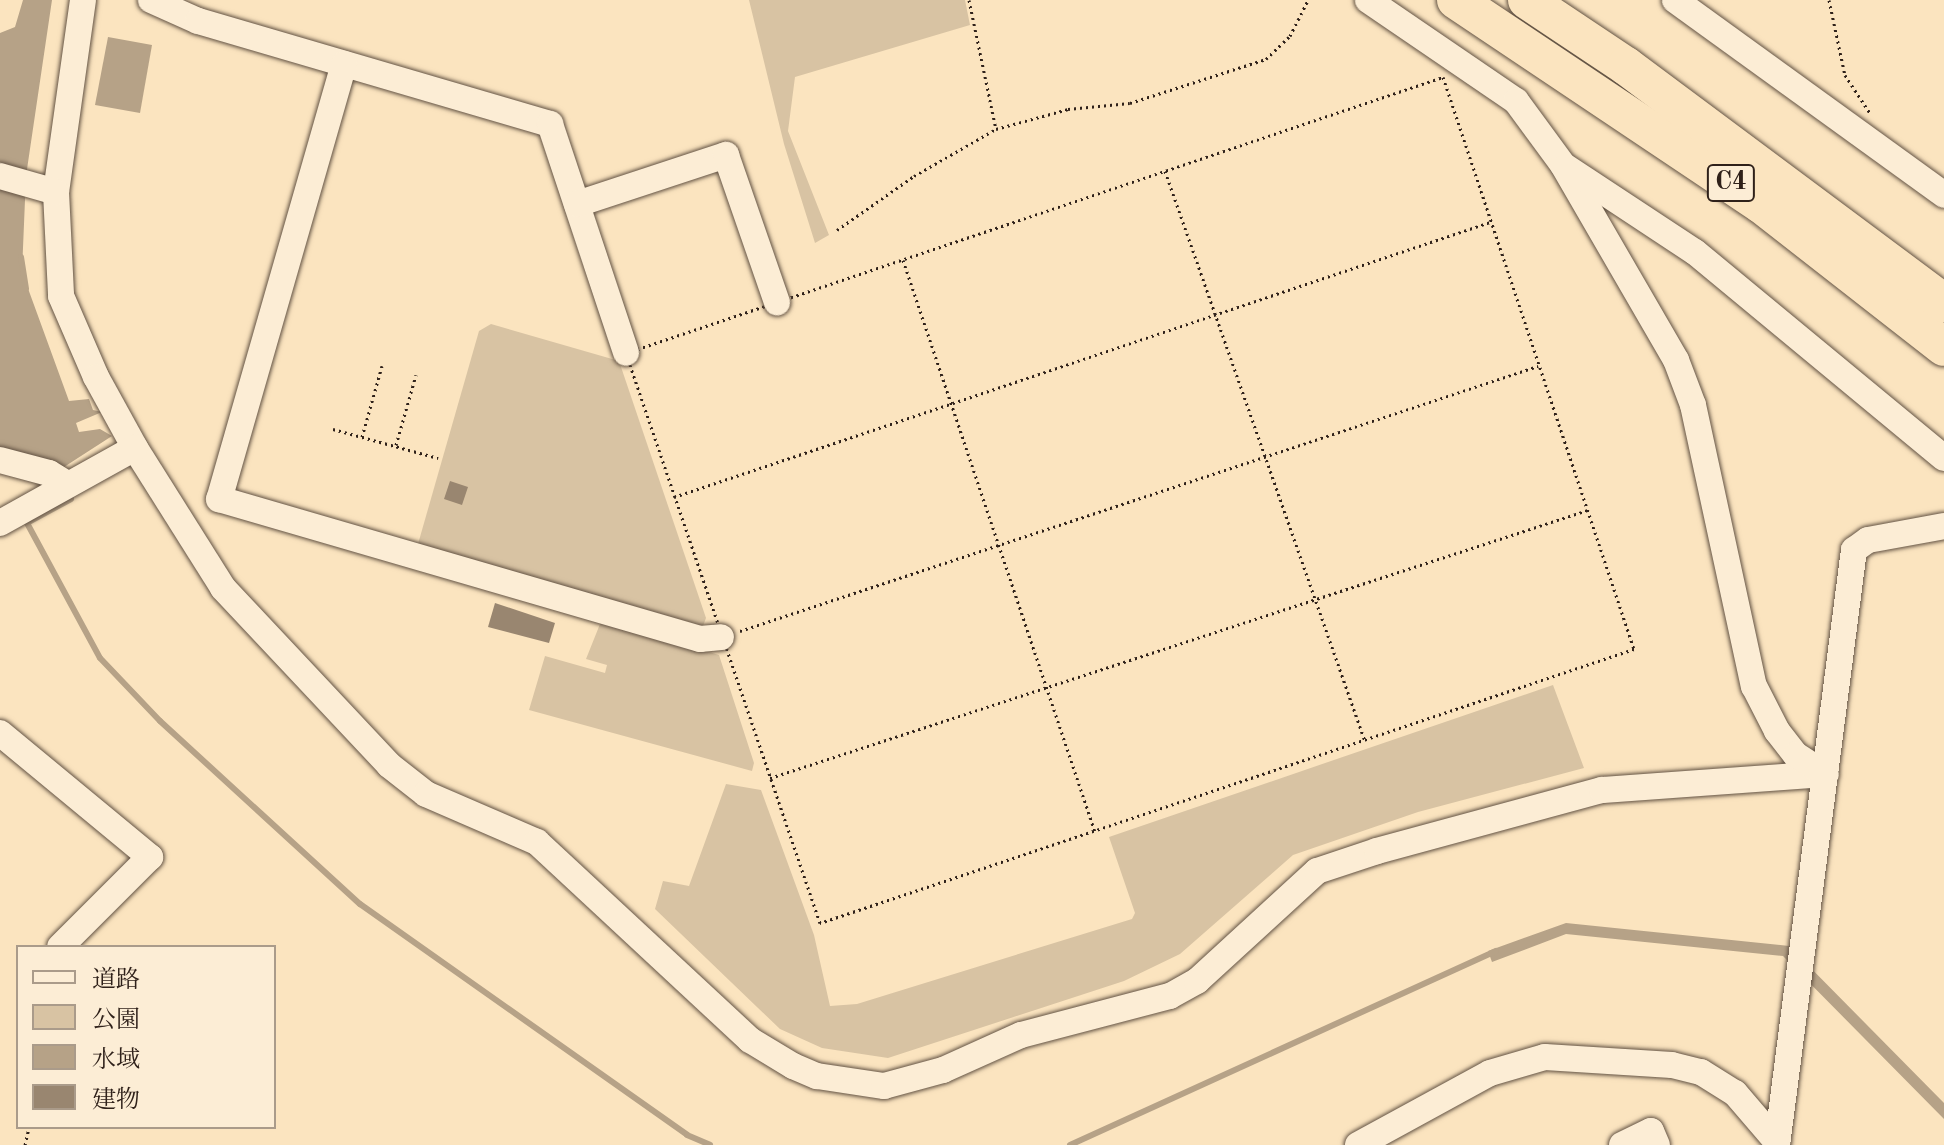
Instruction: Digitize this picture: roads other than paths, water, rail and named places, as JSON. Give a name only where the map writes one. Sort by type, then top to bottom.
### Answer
[{"type":"highway","name":"C4","points":[[1456,0],[1761,204],[1944,347]]},
{"type":"highway","name":"C4","points":[[1527,0],[1626,66],[1944,303]]},
{"type":"street","points":[[83,0],[47,189],[61,296],[96,377],[135,448],[223,588],[389,765],[426,794],[537,842],[750,1040],[793,1066],[857,1084],[909,1081],[1021,1035],[1170,996],[1197,981],[1317,871],[1377,851],[1602,790],[1825,774]]},
{"type":"street","points":[[151,0],[198,21],[550,124],[626,353]]},
{"type":"street","points":[[1368,0],[1516,101],[1563,165],[1676,360],[1693,405],[1754,686],[1777,731],[1796,755],[1825,774]]},
{"type":"street","points":[[1675,0],[1944,195]]},
{"type":"street","points":[[344,64],[219,499],[700,639],[721,637]]},
{"type":"street","points":[[577,204],[726,155],[777,302]]},
{"type":"street","points":[[1563,165],[1695,252],[1944,458]]},
{"type":"street","points":[[0,176],[47,189]]},
{"type":"street","points":[[0,523],[135,448]]},
{"type":"street","points":[[0,460],[49,473],[67,484]]},
{"type":"street","points":[[1777,1144],[1854,550],[1868,540],[1944,526]]},
{"type":"street","points":[[5,746],[150,857],[62,945]]},
{"type":"street","points":[[1358,1145],[1490,1073],[1545,1057],[1672,1065],[1701,1072],[1735,1093],[1777,1144]]},
{"type":"street","points":[[1622,1145],[1651,1131],[1657,1145]]},
{"type":"water","points":[[23,0],[52,0],[26,176],[22,272],[69,401],[89,399],[93,410],[102,412],[76,423],[79,432],[100,429],[112,436],[64,467],[0,449],[0,33],[15,27]]},
{"type":"water","points":[[108,37],[152,45],[140,113],[95,105]]},
{"type":"water","points":[[1566,923],[1789,946],[1944,1103],[1944,1119],[1783,956],[1566,934],[1492,962],[1488,951]]},
{"type":"waterway","points":[[21,257],[26,289]]},
{"type":"waterway","points":[[71,499],[27,523],[100,658],[160,721],[360,904],[687,1135],[710,1145]]},
{"type":"waterway","points":[[1070,1145],[1496,951]]}]
